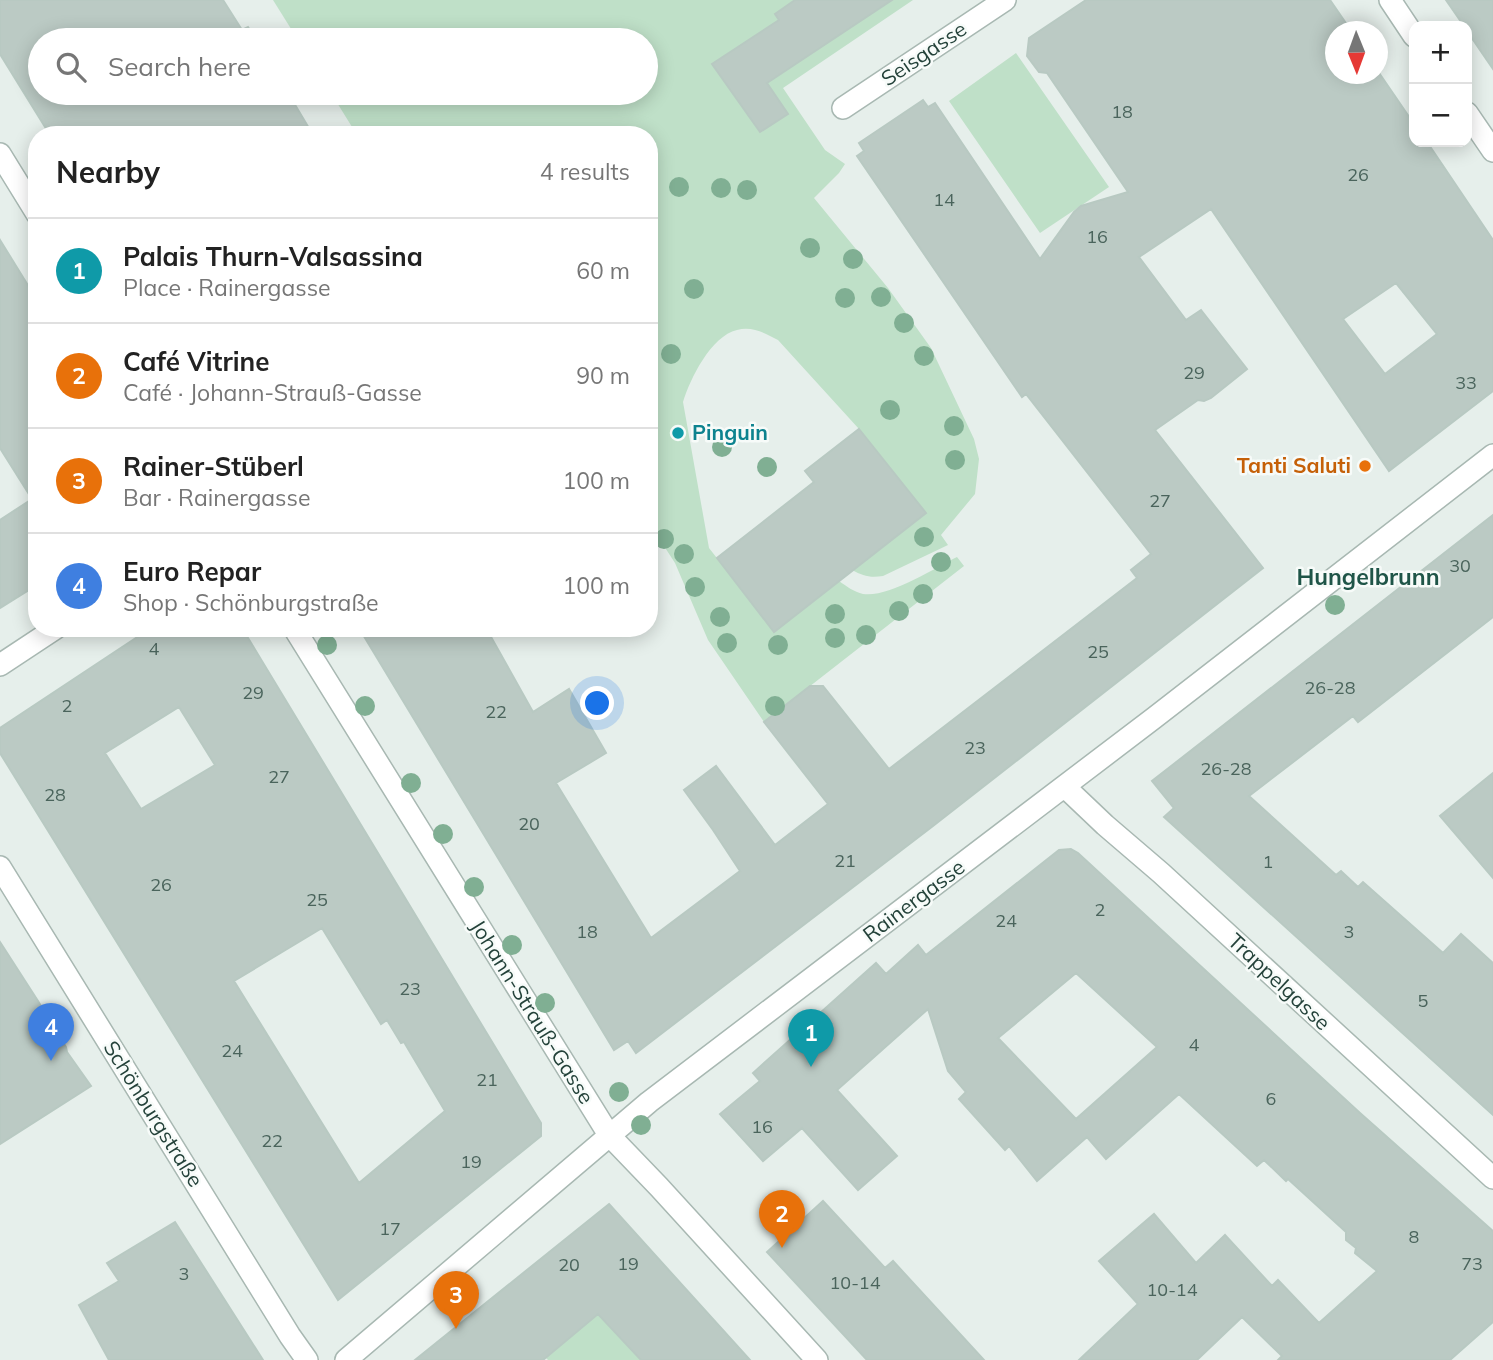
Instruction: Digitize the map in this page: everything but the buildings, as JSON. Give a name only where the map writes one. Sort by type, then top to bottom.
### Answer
[{"type":"street","name":"Seisgasse","points":[[842,108],[1005,0]]},
{"type":"street","points":[[1390,0],[1409,28]]},
{"type":"street","points":[[1472,120],[1493,151]]},
{"type":"street","points":[[0,154],[28,199]]},
{"type":"street","name":"Rainergasse","points":[[346,1360],[609,1135],[704,1060],[1065,787],[1493,455]]},
{"type":"street","points":[[0,665],[42,637]]},
{"type":"street","name":"Johann-Strauß-Gasse","points":[[300,637],[609,1135],[817,1360]]},
{"type":"street","name":"Trappelgasse","points":[[1065,787],[1493,1178]]},
{"type":"street","name":"Schönburgstraße","points":[[0,867],[307,1360]]},
{"type":"green space","points":[[273,0],[913,0],[783,88],[825,150],[845,164],[814,198],[888,288],[931,348],[974,439],[979,459],[975,494],[941,535],[948,545],[883,576],[867,576],[852,570],[925,513],[859,429],[778,340],[748,329],[728,334],[710,349],[683,402],[709,548],[774,631],[839,581],[860,593],[873,594],[898,587],[957,557],[964,566],[764,722],[708,640],[675,563],[658,537],[658,126],[351,126],[338,105],[658,105],[658,28],[290,28]]},
{"type":"green space","points":[[1016,53],[1109,187],[1040,233],[949,101]]},
{"type":"green space","points":[[598,1314],[641,1360],[546,1358]]},
{"type":"place","name":"Pinguin","points":[[678,433]]},
{"type":"place","name":"Tanti Saluti","points":[[1365,466]]},
{"type":"place","name":"Euro Repar","points":[[51,1061]]},
{"type":"place","name":"Palais Thurn-Valsassina","points":[[811,1067]]},
{"type":"place","name":"Café Vitrine","points":[[782,1248]]},
{"type":"place","name":"Rainer-Stüberl","points":[[456,1329]]},
{"type":"district","name":"Hungelbrunn","points":[[1368,577]]}]
